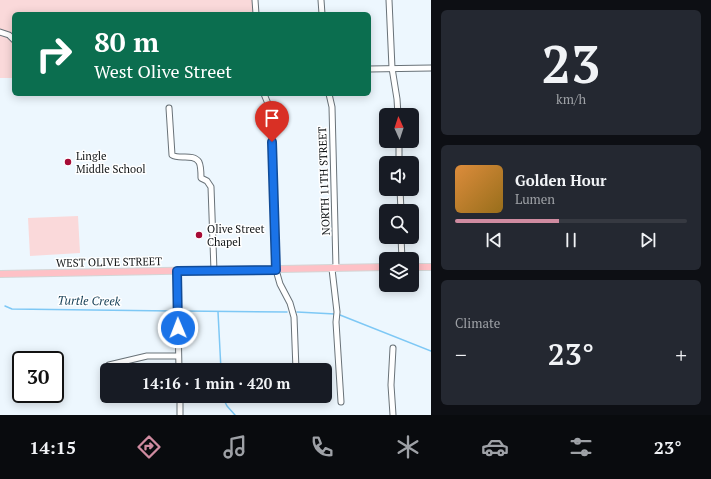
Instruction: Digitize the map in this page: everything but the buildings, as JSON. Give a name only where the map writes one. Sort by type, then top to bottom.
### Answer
[{"type":"main road","name":"WEST OLIVE STREET","points":[[0,274],[379,267]]},
{"type":"main road","points":[[419,267],[431,267]]},
{"type":"street","points":[[255,0],[256,12]]},
{"type":"street","points":[[321,0],[322,12]]},
{"type":"street","points":[[389,0],[392,68],[398,99],[398,108]]},
{"type":"street","points":[[0,32],[9,35],[12,38]]},
{"type":"street","points":[[371,68],[431,68]]},
{"type":"street","points":[[265,96],[271,111],[276,270],[280,284],[290,303],[294,317],[296,363]]},
{"type":"street","name":"NORTH 11TH STREET","points":[[329,96],[332,108],[334,269],[338,312],[336,322],[341,402]]},
{"type":"street","points":[[169,108],[172,154],[175,157],[189,157],[195,159],[199,163],[201,178],[207,181],[211,187],[214,271]]},
{"type":"street","points":[[177,271],[178,363]]},
{"type":"street","points":[[393,348],[391,385],[393,415]]},
{"type":"street","points":[[114,363],[147,356],[178,356]]},
{"type":"street","points":[[180,403],[180,415]]},
{"type":"shaded area","points":[[0,0],[255,0],[256,12],[12,12],[12,78],[0,78]]},
{"type":"shaded area","points":[[78,216],[80,253],[30,256],[28,218]]},
{"type":"waterway","name":"Turtle Creek","points":[[5,306],[12,309],[173,311]]},
{"type":"waterway","name":"Turtle Creek","points":[[182,311],[287,312]]},
{"type":"waterway","points":[[218,312],[221,363]]},
{"type":"waterway","name":"Turtle Creek","points":[[297,312],[335,314]]},
{"type":"waterway","name":"Turtle Creek","points":[[340,315],[431,351]]},
{"type":"waterway","points":[[226,403],[235,415]]},
{"type":"place","name":"Lingle Middle School","points":[[68,162]]},
{"type":"place","name":"Olive Street Chapel","points":[[199,235]]},
{"type":"route","points":[[178,328],[177,271],[276,270],[272,142]]}]
